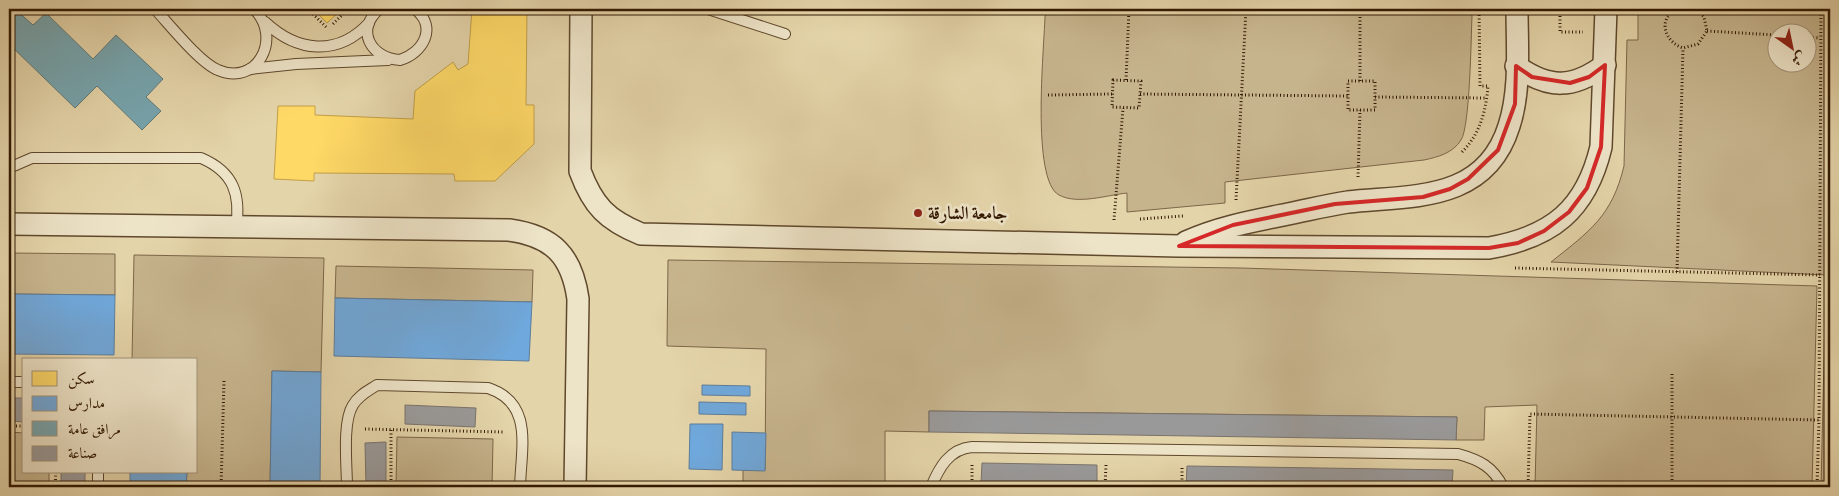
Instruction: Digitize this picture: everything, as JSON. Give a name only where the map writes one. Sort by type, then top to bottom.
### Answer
[{"type":"street","points":[[581,9],[580,171],[588,193],[602,212],[620,225],[641,234],[1179,246],[1489,248],[1518,243],[1544,231],[1569,212],[1587,188],[1596,168],[1601,147],[1606,9]]},
{"type":"street","points":[[1179,246],[1200,236],[1233,225],[1348,202],[1422,197],[1456,186],[1485,166],[1498,150],[1509,127],[1515,104],[1517,9]]},
{"type":"street","points":[[1516,66],[1532,77],[1551,83],[1570,83],[1589,77],[1605,65]]},
{"type":"street","points":[[9,224],[509,230],[531,233],[550,243],[565,258],[575,278],[578,300],[575,487]]},
{"type":"lane","points":[[154,9],[206,63],[216,70],[227,73],[296,64],[400,60],[410,57],[418,51],[424,42],[426,31],[424,21],[415,9]]},
{"type":"lane","points":[[254,9],[277,34],[292,42],[309,46],[326,46],[350,39],[369,23],[379,9]]},
{"type":"lane","points":[[708,9],[785,34]]},
{"type":"lane","points":[[249,69],[260,60],[266,49],[268,35],[265,22]]},
{"type":"lane","points":[[369,23],[369,42],[381,56],[389,59]]},
{"type":"lane","points":[[9,168],[32,158],[202,158],[214,164],[226,174],[235,188],[239,208],[236,228]]},
{"type":"lane","points":[[9,382],[22,382]]},
{"type":"lane","points":[[347,487],[348,428],[352,406],[363,393],[377,385],[488,388],[502,392],[514,402],[520,416],[522,432],[520,487]]},
{"type":"lane","points":[[931,487],[938,469],[950,456],[964,448],[1458,454],[1477,459],[1493,470],[1503,487]]},
{"type":"lane","points":[[98,474],[98,487]]},
{"type":"path","points":[[308,9],[328,29],[348,9]]},
{"type":"path","points":[[1126,80],[1129,9]]},
{"type":"path","points":[[1236,206],[1246,9]]},
{"type":"path","points":[[1360,9],[1360,81]]},
{"type":"path","points":[[1459,155],[1470,144],[1482,121],[1488,98],[1488,86],[1480,86],[1479,9]]},
{"type":"path","points":[[1560,9],[1560,32]]},
{"type":"path","points":[[1676,9],[1668,16],[1665,29],[1670,42],[1683,48],[1698,44],[1707,30],[1704,16],[1696,9]]},
{"type":"path","points":[[1817,487],[1821,9]]},
{"type":"path","points":[[1707,30],[1766,34]]},
{"type":"path","points":[[1816,38],[1820,38]]},
{"type":"path","points":[[1677,272],[1683,48]]},
{"type":"path","points":[[1113,80],[1126,80],[1141,81],[1139,108],[1112,107],[1113,80]]},
{"type":"path","points":[[1348,81],[1360,81],[1375,82],[1375,110],[1348,110],[1348,81]]},
{"type":"path","points":[[1048,95],[1112,94]]},
{"type":"path","points":[[1140,94],[1348,96]]},
{"type":"path","points":[[1375,97],[1488,98]]},
{"type":"path","points":[[1123,108],[1114,221],[1124,220]]},
{"type":"path","points":[[1358,185],[1360,110]]},
{"type":"path","points":[[1236,200],[1246,199]]},
{"type":"path","points":[[1133,220],[1189,215]]},
{"type":"path","points":[[1511,268],[1820,275]]},
{"type":"path","points":[[1672,373],[1672,487]]},
{"type":"path","points":[[222,487],[224,381]]},
{"type":"path","points":[[1528,487],[1530,414],[1819,420]]},
{"type":"path","points":[[9,426],[22,426]]},
{"type":"path","points":[[348,428],[522,432]]},
{"type":"path","points":[[391,429],[391,487]]},
{"type":"path","points":[[55,487],[56,474]]},
{"type":"path","points":[[1463,487],[1463,484],[1472,487]]},
{"type":"path","points":[[1106,485],[1182,486]]},
{"type":"highlighted area","points":[[1605,65],[1601,147],[1587,188],[1569,212],[1544,231],[1518,243],[1489,248],[1179,246],[1233,225],[1335,204],[1423,197],[1450,189],[1468,179],[1498,150],[1515,104],[1516,66],[1532,77],[1570,83],[1589,77]]},
{"type":"shaded area","points":[[1047,9],[1470,9],[1472,16],[1470,81],[1464,132],[1461,140],[1454,148],[1440,156],[1424,160],[1225,182],[1225,203],[1127,212],[1127,193],[1083,199],[1066,198],[1059,195],[1050,184],[1042,141],[1042,83]]},
{"type":"shaded area","points":[[1638,9],[1830,9],[1830,487],[1821,487],[1826,275],[1551,262],[1598,221],[1613,198],[1619,183],[1624,166],[1627,40],[1638,40]]},
{"type":"shaded area","points":[[9,253],[115,254],[115,295],[9,294]]},
{"type":"shaded area","points":[[134,255],[324,258],[321,372],[272,371],[270,487],[186,487],[187,474],[198,474],[198,358],[132,358]]},
{"type":"shaded area","points":[[668,260],[1241,268],[1817,286],[1812,487],[1535,487],[1537,405],[1485,407],[1484,440],[1456,440],[1457,417],[929,411],[929,432],[885,431],[885,487],[743,487],[743,470],[765,470],[766,349],[667,346]]},
{"type":"shaded area","points":[[336,266],[533,270],[532,302],[335,298]]},
{"type":"shaded area","points":[[9,432],[22,433],[22,474],[49,474],[49,487],[9,487]]},
{"type":"shaded area","points":[[397,437],[493,439],[492,487],[396,487]]},
{"type":"building: سكن","points":[[313,9],[342,9],[327,23]]},
{"type":"building: سكن","points":[[472,9],[527,9],[526,105],[534,105],[534,144],[495,181],[455,181],[454,174],[314,173],[314,181],[274,179],[278,106],[315,106],[315,115],[413,119],[415,91],[453,62],[458,70],[468,64]]},
{"type":"building: مدارس","points":[[9,294],[115,295],[114,355],[9,354]]},
{"type":"building: مدارس","points":[[335,298],[532,302],[529,361],[334,356]]},
{"type":"building: مدارس","points":[[272,371],[321,372],[320,487],[270,487]]},
{"type":"building: مدارس","points":[[702,385],[750,386],[750,396],[702,395]]},
{"type":"building: مدارس","points":[[699,402],[746,403],[746,415],[699,414]]},
{"type":"building: مدارس","points":[[690,424],[723,424],[722,470],[689,469]]},
{"type":"building: مدارس","points":[[732,432],[766,433],[765,471],[732,470]]},
{"type":"building: مدارس","points":[[130,474],[187,474],[186,487],[130,487]]},
{"type":"building: مرافق عامة","points":[[15,9],[33,25],[46,13],[93,59],[116,35],[163,79],[146,97],[161,111],[142,130],[97,86],[75,108],[9,44],[9,15]]},
{"type":"building: صناعة","points":[[9,398],[22,398],[22,422],[9,421]]},
{"type":"building: صناعة","points":[[405,405],[476,408],[475,427],[405,424]]},
{"type":"building: صناعة","points":[[929,411],[1457,417],[1456,440],[929,432]]},
{"type":"building: صناعة","points":[[386,442],[386,487],[366,487],[365,443]]},
{"type":"building: صناعة","points":[[982,463],[1097,465],[1097,485],[981,483]]},
{"type":"building: صناعة","points":[[1187,466],[1453,470],[1452,487],[1186,487]]},
{"type":"building: صناعة","points":[[61,474],[85,474],[85,487],[61,487]]},
{"type":"place","name":"جامعة الشارقة","points":[[918,213]]}]
